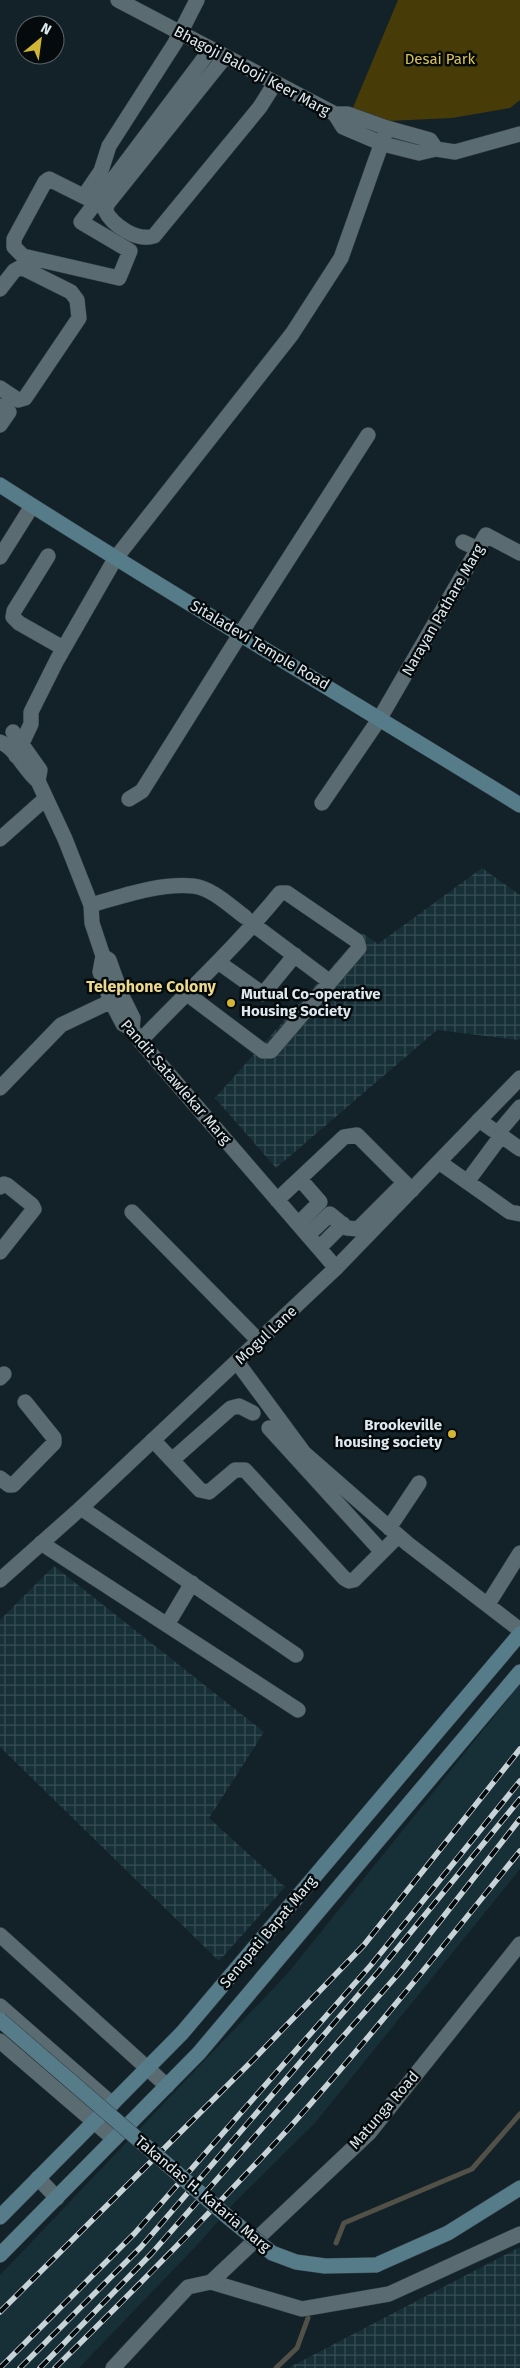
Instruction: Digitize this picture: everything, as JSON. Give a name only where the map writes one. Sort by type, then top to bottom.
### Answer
[{"type":"main road","name":"Sitaladevi Temple Road","points":[[0,485],[115,559],[241,633],[520,805]]},
{"type":"main road","name":"Senapati Bapat Marg","points":[[0,2217],[182,2033],[520,1634]]},
{"type":"main road","name":"Senapati Bapat Marg","points":[[0,2255],[199,2053],[520,1672]]},
{"type":"main road","name":"Takandas H. Kataria Marg","points":[[0,2020],[229,2218],[272,2253],[296,2262],[325,2266],[376,2265],[448,2233],[519,2189]]},
{"type":"street","name":"Bhagoji Balooji Keer Marg","points":[[118,0],[335,114],[344,127],[383,144],[419,153],[436,149],[455,152],[520,134]]},
{"type":"street","points":[[107,174],[109,146],[181,33],[197,0]]},
{"type":"street","points":[[90,199],[49,179],[45,182],[14,239],[14,247],[23,256],[119,278],[130,251],[81,222],[90,199],[107,174],[211,49]]},
{"type":"street","points":[[225,57],[108,203],[105,210],[108,216],[136,237],[145,239],[154,236],[260,107],[276,83]]},
{"type":"street","points":[[335,114],[348,114],[387,128],[430,140],[436,149]]},
{"type":"street","points":[[12,744],[20,720],[31,712],[64,648],[115,559],[292,334],[341,258],[383,144],[387,128]]},
{"type":"street","points":[[0,289],[14,271],[21,267],[71,292],[77,300],[79,318],[25,398],[18,400],[0,388]]},
{"type":"street","points":[[0,406],[9,412],[0,425]]},
{"type":"street","points":[[129,799],[142,791],[368,436]]},
{"type":"street","points":[[0,557],[32,506]]},
{"type":"street","name":"Narayan Pathare Marg","points":[[322,803],[380,718],[447,592],[486,535],[520,553]]},
{"type":"street","points":[[463,542],[478,549]]},
{"type":"street","points":[[48,556],[14,611],[13,617],[19,623],[64,648]]},
{"type":"street","name":"Pandit Satawlekar Marg","points":[[12,744],[40,770],[38,781],[65,839],[91,905],[92,923],[103,956],[100,972],[116,998],[123,1024],[136,1035],[336,1268]]},
{"type":"street","points":[[0,838],[45,799]]},
{"type":"street","points":[[91,905],[146,891],[194,886],[214,894],[330,982]]},
{"type":"street","points":[[136,1035],[186,993],[218,962],[250,921],[280,893],[287,893],[357,940],[359,948],[271,1051],[263,1051],[186,993]]},
{"type":"street","points":[[218,962],[263,994],[295,955]]},
{"type":"street","points":[[0,1088],[61,1025],[116,998]]},
{"type":"street","name":"Mogul Lane","points":[[0,1580],[82,1508],[336,1268],[388,1206],[408,1186],[439,1162],[519,1079]]},
{"type":"street","points":[[467,1182],[520,1107]]},
{"type":"street","points":[[483,1117],[520,1141]]},
{"type":"street","points":[[502,1131],[520,1149]]},
{"type":"street","points":[[277,1200],[344,1137],[352,1135],[357,1136],[408,1186]]},
{"type":"street","points":[[439,1162],[510,1212],[520,1214]]},
{"type":"street","points":[[300,1178],[320,1202],[303,1229]]},
{"type":"street","points":[[0,1187],[4,1184],[6,1185],[32,1205],[34,1209],[0,1252]]},
{"type":"street","points":[[303,1229],[330,1214],[351,1230],[358,1229],[388,1206]]},
{"type":"street","points":[[132,1212],[260,1340]]},
{"type":"street","points":[[319,1248],[343,1224]]},
{"type":"street","points":[[237,1362],[304,1453],[394,1532],[520,1630]]},
{"type":"street","points":[[0,1478],[9,1485],[13,1484],[54,1443],[54,1438],[26,1402]]},
{"type":"street","points":[[172,1460],[231,1408],[239,1406],[253,1413]]},
{"type":"street","points":[[269,1428],[382,1552]]},
{"type":"street","points":[[153,1440],[204,1492],[209,1492],[235,1470],[245,1470],[344,1578],[349,1581],[354,1580],[382,1552],[419,1483]]},
{"type":"street","points":[[82,1508],[296,1655]]},
{"type":"street","points":[[41,1543],[298,1710]]},
{"type":"street","points":[[488,1604],[520,1553]]},
{"type":"street","points":[[168,1625],[192,1584]]},
{"type":"street","points":[[0,1935],[167,2086]]},
{"type":"street","name":"Matunga Road","points":[[211,2282],[369,2133],[520,1944]]},
{"type":"street","points":[[0,2006],[112,2104]]},
{"type":"street","points":[[0,2041],[114,2139]]},
{"type":"street","points":[[38,2178],[57,2198]]},
{"type":"street","points":[[113,2368],[188,2287],[211,2282],[302,2309],[389,2294],[520,2234]]},
{"type":"shaded area","points":[[482,868],[520,895],[520,1038],[518,1040],[437,1030],[276,1168],[215,1098],[362,933],[378,944]]},
{"type":"shaded area","points":[[54,1566],[264,1732],[209,1818],[285,1887],[219,1961],[0,1747],[0,1620]]},
{"type":"shaded area","points":[[520,1684],[520,1869],[315,2123],[235,2202],[200,2242],[79,2368],[0,2368],[0,2275],[288,1973]]},
{"type":"shaded area","points":[[520,2247],[520,2368],[290,2368],[292,2366]]},
{"type":"green space","name":"Desai Park","points":[[398,0],[520,0],[520,100],[510,108],[452,118],[388,121],[352,110]]},
{"type":"waterway","points":[[336,2243],[344,2223],[472,2169],[520,2114]]},
{"type":"waterway","points":[[276,2368],[297,2348],[308,2318]]},
{"type":"railway","points":[[0,2312],[253,2060],[364,1945],[520,1749]]},
{"type":"railway","points":[[0,2368],[135,2233],[371,1965],[520,1781]]},
{"type":"railway","points":[[20,2368],[141,2247],[379,1971],[520,1799]]},
{"type":"railway","points":[[40,2368],[152,2253],[400,1972],[520,1819]]},
{"type":"railway","points":[[55,2368],[174,2249],[290,2127],[378,2025],[520,1851]]},
{"type":"place","name":"Mutual Co-operative Housing Society","points":[[231,1003]]},
{"type":"place","name":"Brookeville housing society","points":[[452,1434]]},
{"type":"district","name":"Telephone Colony","points":[[151,986]]}]
